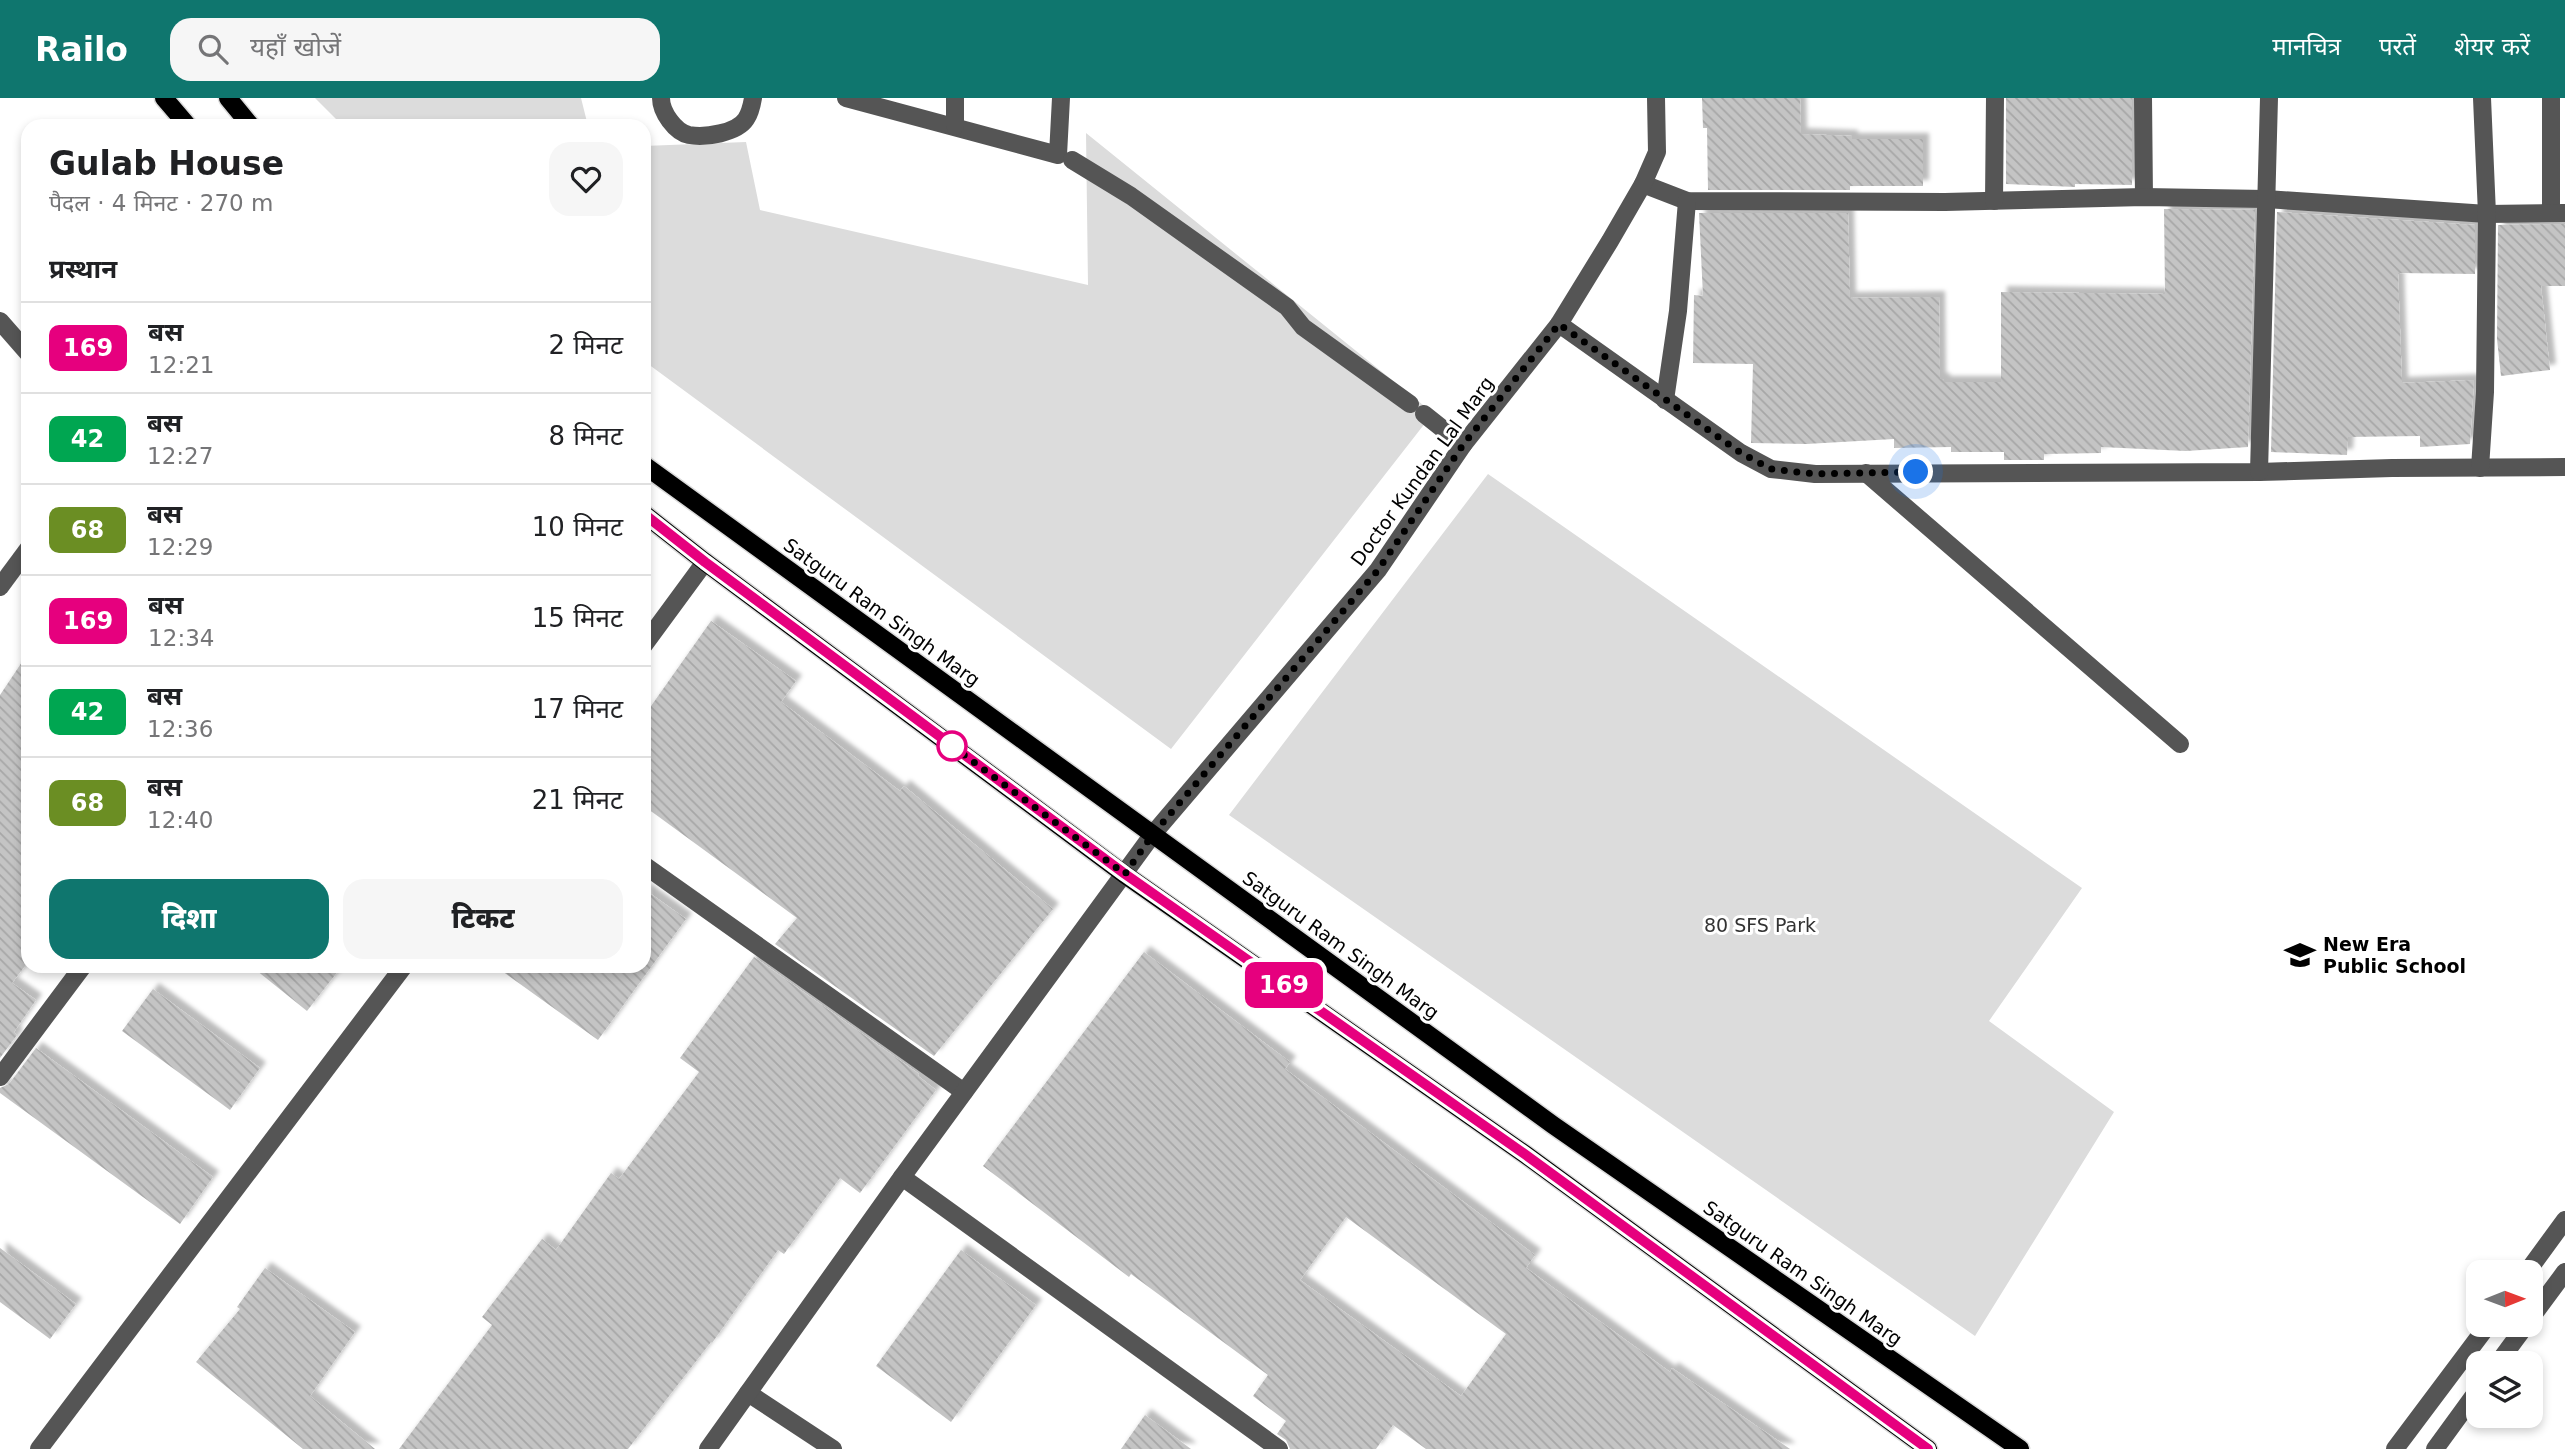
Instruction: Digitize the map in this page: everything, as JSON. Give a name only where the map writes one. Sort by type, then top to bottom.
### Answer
[{"type":"main road","points":[[164,98],[182,119]]},
{"type":"main road","points":[[228,98],[245,119]]},
{"type":"main road","name":"Satguru Ram Singh Marg","points":[[651,470],[1553,1125],[2020,1449]]},
{"type":"main road","points":[[651,520],[1125,874],[1526,1155],[1928,1449]]},
{"type":"street","points":[[661,98],[661,107],[673,125],[687,135],[710,135],[733,128],[745,121],[753,98]]},
{"type":"street","points":[[955,98],[955,126]]},
{"type":"street","points":[[851,99],[1058,155],[1061,98]]},
{"type":"street","name":"Doctor Kundan Lal Marg","points":[[708,1449],[902,1177],[1153,834],[1378,570],[1463,445],[1559,324],[1643,184],[1657,152],[1656,98]]},
{"type":"street","points":[[1994,201],[1995,98]]},
{"type":"street","points":[[2143,98],[2144,197]]},
{"type":"street","points":[[2259,472],[2270,98]]},
{"type":"street","points":[[2480,468],[2485,392],[2487,214],[2482,98]]},
{"type":"street","points":[[1643,184],[1687,201],[1994,201],[2144,197],[2266,199],[2487,214],[2558,213],[2551,98]]},
{"type":"street","points":[[1072,160],[1131,196],[1287,307],[1303,327],[1463,445]]},
{"type":"street","points":[[1665,400],[1678,311],[1687,201]]},
{"type":"street","points":[[0,321],[21,345]]},
{"type":"street","points":[[1559,324],[1741,453],[1771,469],[1815,474],[2259,472],[2565,467]]},
{"type":"street","points":[[1866,473],[2180,744]]},
{"type":"street","points":[[0,587],[21,558]]},
{"type":"street","points":[[651,635],[705,562]]},
{"type":"street","points":[[651,870],[964,1092]]},
{"type":"street","points":[[0,1077],[78,973]]},
{"type":"street","points":[[39,1449],[399,973]]},
{"type":"street","points":[[902,1177],[1279,1449]]},
{"type":"street","points":[[2535,1260],[2565,1220]]},
{"type":"street","points":[[2543,1302],[2565,1272]]},
{"type":"street","points":[[2395,1449],[2478,1337]]},
{"type":"street","points":[[748,1393],[833,1449]]},
{"type":"street","points":[[2435,1449],[2466,1406]]},
{"type":"green space","points":[[315,98],[581,98],[586,119],[336,119]]},
{"type":"green space","points":[[1086,133],[1433,413],[1171,749],[651,366],[651,146],[746,142],[760,210],[1088,285]]},
{"type":"green space","name":"80 SFS Park","points":[[1488,474],[2082,888],[1989,1021],[2114,1112],[1975,1336],[1229,815]]},
{"type":"building","points":[[1702,98],[1800,98],[1801,134],[1852,136],[1852,139],[1923,139],[1923,186],[1850,186],[1850,190],[1708,190],[1707,128],[1703,128]]},
{"type":"building","points":[[2006,98],[2132,98],[2132,185],[2075,184],[2075,187],[2006,184]]},
{"type":"building","points":[[2164,209],[2255,210],[2248,447],[2186,451],[2101,447],[2101,453],[2044,454],[2044,460],[2004,460],[2004,452],[1951,452],[1951,447],[1894,448],[1894,439],[1806,444],[1751,443],[1753,364],[1693,363],[1694,295],[1703,296],[1699,213],[1848,213],[1850,298],[1939,297],[1940,379],[1944,379],[1944,382],[2001,382],[2001,292],[2165,294]]},
{"type":"building","points":[[2277,212],[2475,225],[2475,274],[2398,273],[2402,383],[2474,380],[2470,444],[2420,447],[2420,436],[2348,437],[2347,455],[2271,452]]},
{"type":"building","points":[[2565,224],[2565,286],[2541,286],[2550,370],[2501,376],[2497,339],[2498,225]]},
{"type":"building","points":[[711,621],[796,681],[781,702],[900,791],[904,786],[1053,909],[934,1056],[775,944],[797,918],[651,811],[651,706]]},
{"type":"building","points":[[21,664],[21,971],[12,983],[36,1000],[14,1032],[17,1035],[0,1058],[0,695]]},
{"type":"building","points":[[651,894],[686,919],[651,967]]},
{"type":"building","points":[[1144,952],[1290,1062],[1285,1069],[1535,1255],[1526,1268],[1670,1372],[1672,1368],[1790,1449],[1426,1449],[1393,1425],[1376,1449],[1290,1449],[1286,1440],[1277,1434],[1286,1421],[1253,1396],[1268,1375],[1131,1274],[1129,1277],[983,1166]],"holes":[[[1346,1217],[1506,1334],[1461,1396],[1300,1280]]]},
{"type":"building","points":[[754,957],[919,1074],[918,1076],[936,1090],[860,1193],[840,1178],[784,1254],[778,1250],[712,1343],[628,1449],[399,1449],[492,1325],[482,1317],[542,1239],[556,1250],[611,1173],[619,1179],[699,1072],[680,1058]]},
{"type":"building","points":[[260,973],[337,973],[307,1011]]},
{"type":"building","points":[[505,973],[647,973],[598,1040]]},
{"type":"building","points":[[153,989],[260,1068],[230,1110],[122,1031]]},
{"type":"building","points":[[36,1048],[213,1177],[180,1224],[0,1093],[0,1088],[9,1084]]},
{"type":"building","points":[[0,1248],[76,1304],[50,1339],[0,1302]]},
{"type":"building","points":[[961,1250],[1036,1305],[951,1422],[876,1366]]},
{"type":"building","points":[[265,1268],[355,1332],[310,1396],[375,1449],[303,1449],[196,1362],[240,1309],[237,1307]]},
{"type":"building","points":[[1145,1415],[1191,1449],[1121,1449]]},
{"type":"bus line","name":"169","points":[[651,520],[1125,874],[1526,1155],[1928,1449]]},
{"type":"place","name":"New Era Public School","points":[[2300,955]]},
{"type":"route","points":[[952,746],[948,743],[1125,874],[1153,834],[1378,570],[1463,445],[1559,324],[1741,453],[1766,467],[1815,474],[1916,472]]}]
